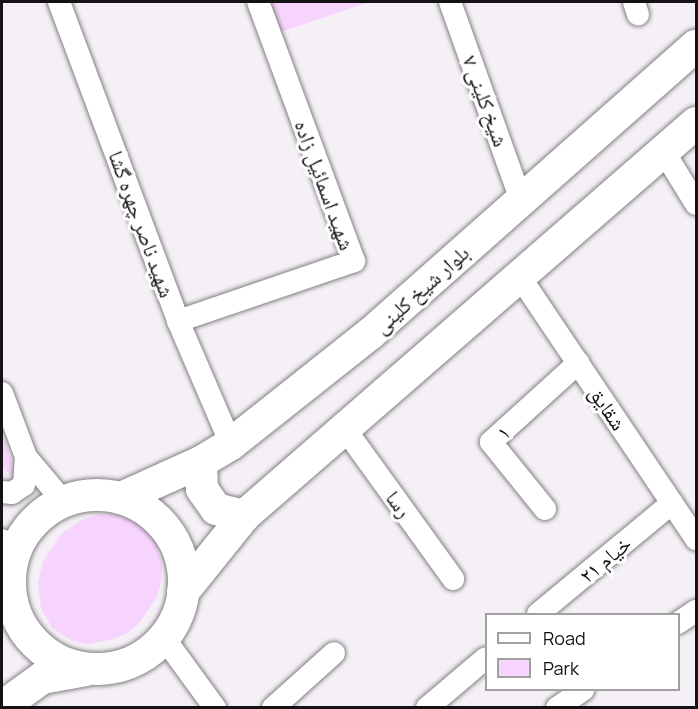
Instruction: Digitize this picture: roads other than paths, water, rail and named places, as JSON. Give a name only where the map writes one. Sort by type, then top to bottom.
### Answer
[{"type":"main road","name":"بلوار شیخ کلینی","points":[[121,498],[201,462],[231,444],[370,334],[696,46]]},
{"type":"main road","points":[[183,592],[244,516],[696,123]]},
{"type":"main road","points":[[201,462],[202,489],[216,509],[244,516]]},
{"type":"main road","points":[[2,638],[8,569],[20,541],[38,517],[63,501],[92,495],[121,498],[150,512],[171,536],[183,567],[183,592],[177,617],[164,638],[143,657],[117,668],[42,678],[2,707]]},
{"type":"main road","points":[[8,569],[20,625],[38,647],[61,663],[89,670]]},
{"type":"street","name":"شهید ناصر چهره گشا","points":[[58,2],[178,321],[231,444]]},
{"type":"street","name":"شهید اسمائیل زاده","points":[[178,321],[354,261],[258,2]]},
{"type":"street","name":"شیخ کلینی ۷","points":[[450,2],[522,200]]},
{"type":"street","points":[[664,152],[696,204]]},
{"type":"street","name":"شقایق","points":[[520,277],[696,539]]},
{"type":"street","name":"۱","points":[[545,509],[491,442],[578,363]]},
{"type":"street","points":[[2,393],[26,457],[63,501]]},
{"type":"street","name":"رسا","points":[[345,429],[453,579]]},
{"type":"street","points":[[2,492],[12,493],[24,485],[26,457]]},
{"type":"street","name":"خیام ۲۱","points":[[540,613],[672,503]]},
{"type":"street","points":[[680,622],[696,611]]},
{"type":"street","points":[[164,638],[215,708]]},
{"type":"street","points":[[273,708],[334,653]]},
{"type":"street","points":[[427,708],[485,659]]},
{"type":"street","points":[[557,708],[582,691]]}]
